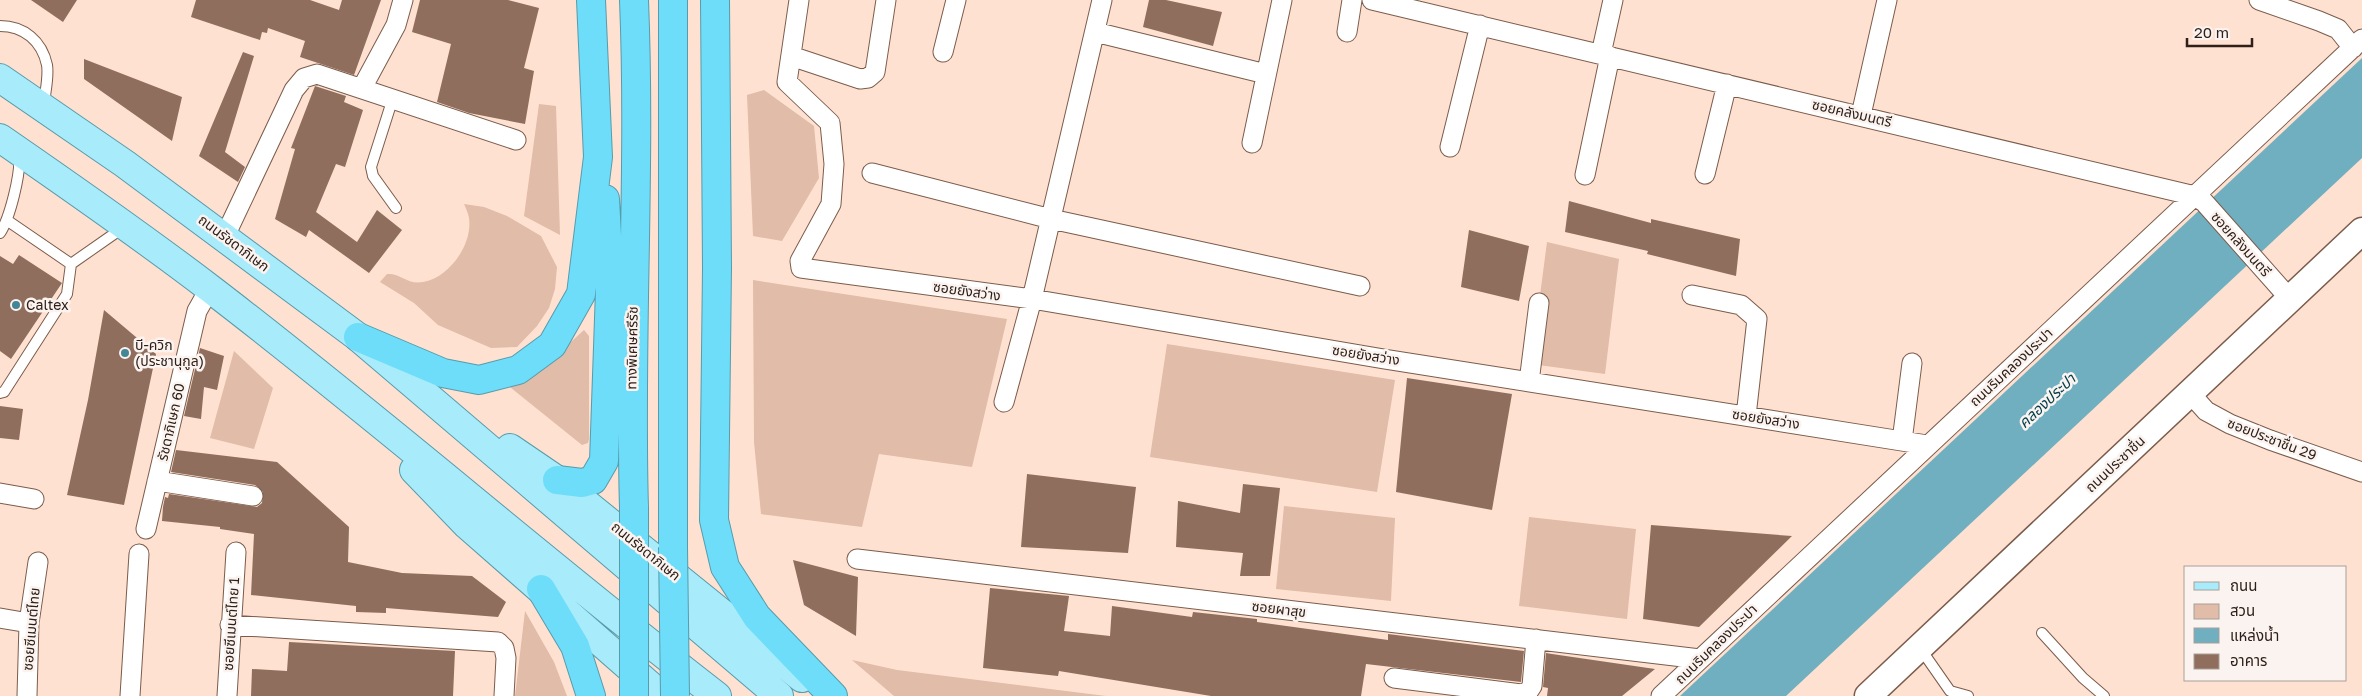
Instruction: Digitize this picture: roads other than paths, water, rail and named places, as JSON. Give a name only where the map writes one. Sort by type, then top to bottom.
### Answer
[{"type":"highway","name":"ทางพิเศษศรีรัช","points":[[634,0],[636,80],[632,344],[634,696]]},
{"type":"highway","points":[[673,0],[675,696]]},
{"type":"highway","points":[[715,0],[717,268],[714,520],[725,567],[757,617],[833,696]]},
{"type":"highway","points":[[557,480],[582,483],[593,480],[604,461],[610,290],[605,198],[598,157],[588,2]]},
{"type":"highway","points":[[358,337],[443,373],[479,380],[518,370],[552,345],[581,294],[598,157]]},
{"type":"highway","points":[[541,589],[575,646],[591,696]]},
{"type":"main road","name":"ถนนรัชดาภิเษก","points":[[0,78],[225,236],[358,337],[779,696]]},
{"type":"main road","points":[[9,144],[210,288],[373,418],[615,617],[717,696]]},
{"type":"main road","name":"ถนนประชาชื่น","points":[[1868,696],[2362,231]]},
{"type":"main road","points":[[373,418],[432,490],[467,525],[662,696]]},
{"type":"main road","name":"ถนนรัชดาภิเษก","points":[[457,422],[510,448],[557,480],[825,696]]},
{"type":"street","points":[[362,88],[396,25],[403,0]]},
{"type":"street","points":[[799,0],[791,56],[860,79],[875,72],[886,0]]},
{"type":"street","points":[[943,52],[956,0]]},
{"type":"street","points":[[1004,402],[1032,299],[1102,0]]},
{"type":"street","points":[[1252,143],[1282,0]]},
{"type":"street","points":[[1347,32],[1352,0]]},
{"type":"street","name":"ซอยคลังมนตรี","points":[[1372,0],[1861,115],[2199,199],[2290,299]]},
{"type":"street","points":[[1584,175],[1613,0]]},
{"type":"street","points":[[1861,115],[1887,0]]},
{"type":"street","points":[[2269,1],[2338,29],[2357,44]]},
{"type":"street","points":[[1450,147],[1480,25]]},
{"type":"street","points":[[1095,32],[1266,74]]},
{"type":"street","name":"ถนนริมคลองประปา","points":[[1661,696],[1927,445],[2199,199],[2357,44]]},
{"type":"street","name":"ซอยยังสว่าง","points":[[791,56],[787,82],[830,123],[834,164],[831,204],[800,261],[801,268],[1032,299],[1530,382],[1927,445]]},
{"type":"street","points":[[225,236],[283,109],[304,78],[316,74],[516,140]]},
{"type":"street","points":[[1705,174],[1727,84]]},
{"type":"street","points":[[872,173],[1051,219],[1360,286]]},
{"type":"street","name":"รัชดาภิเษก 60","points":[[146,529],[197,311],[210,288]]},
{"type":"street","points":[[1692,295],[1740,304],[1757,319],[1746,416]]},
{"type":"street","points":[[1530,382],[1538,303]]},
{"type":"street","points":[[1902,441],[1912,363]]},
{"type":"street","name":"ซอยประชาชื่น 29","points":[[2190,394],[2206,411],[2230,424],[2362,472]]},
{"type":"street","points":[[157,481],[253,496]]},
{"type":"street","points":[[0,493],[34,499]]},
{"type":"street","name":"ซอยซีเมนต์ไทย 1","points":[[227,696],[236,552]]},
{"type":"street","points":[[130,696],[139,554]]},
{"type":"street","name":"ซอยผาสุข","points":[[857,559],[1700,659]]},
{"type":"street","name":"ซอยซีเมนต์ไทย","points":[[27,696],[29,623],[38,562]]},
{"type":"street","points":[[0,618],[29,623]]},
{"type":"street","points":[[230,625],[498,642],[504,648],[506,658],[504,696]]},
{"type":"street","points":[[1394,678],[1521,694],[1528,692],[1532,686],[1536,639]]},
{"type":"lane","points":[[0,26],[23,30],[34,39],[42,53],[47,66],[44,108]]},
{"type":"lane","points":[[393,98],[370,167],[372,176],[396,208]]},
{"type":"lane","points":[[0,234],[8,221],[20,166],[9,144]]},
{"type":"lane","points":[[8,221],[72,264]]},
{"type":"lane","points":[[0,394],[4,392],[67,294],[72,264],[124,226]]},
{"type":"lane","points":[[2042,633],[2083,678],[2104,696]]},
{"type":"lane","points":[[1920,647],[1948,694],[1968,696]]},
{"type":"water","name":"คลองประปา","points":[[2362,58],[2362,158],[1786,696],[1680,696]]},
{"type":"place","name":"Caltex","points":[[16,305]]},
{"type":"place","name":"บี-ควิก (ประชานุกูล)","points":[[125,353]]}]
